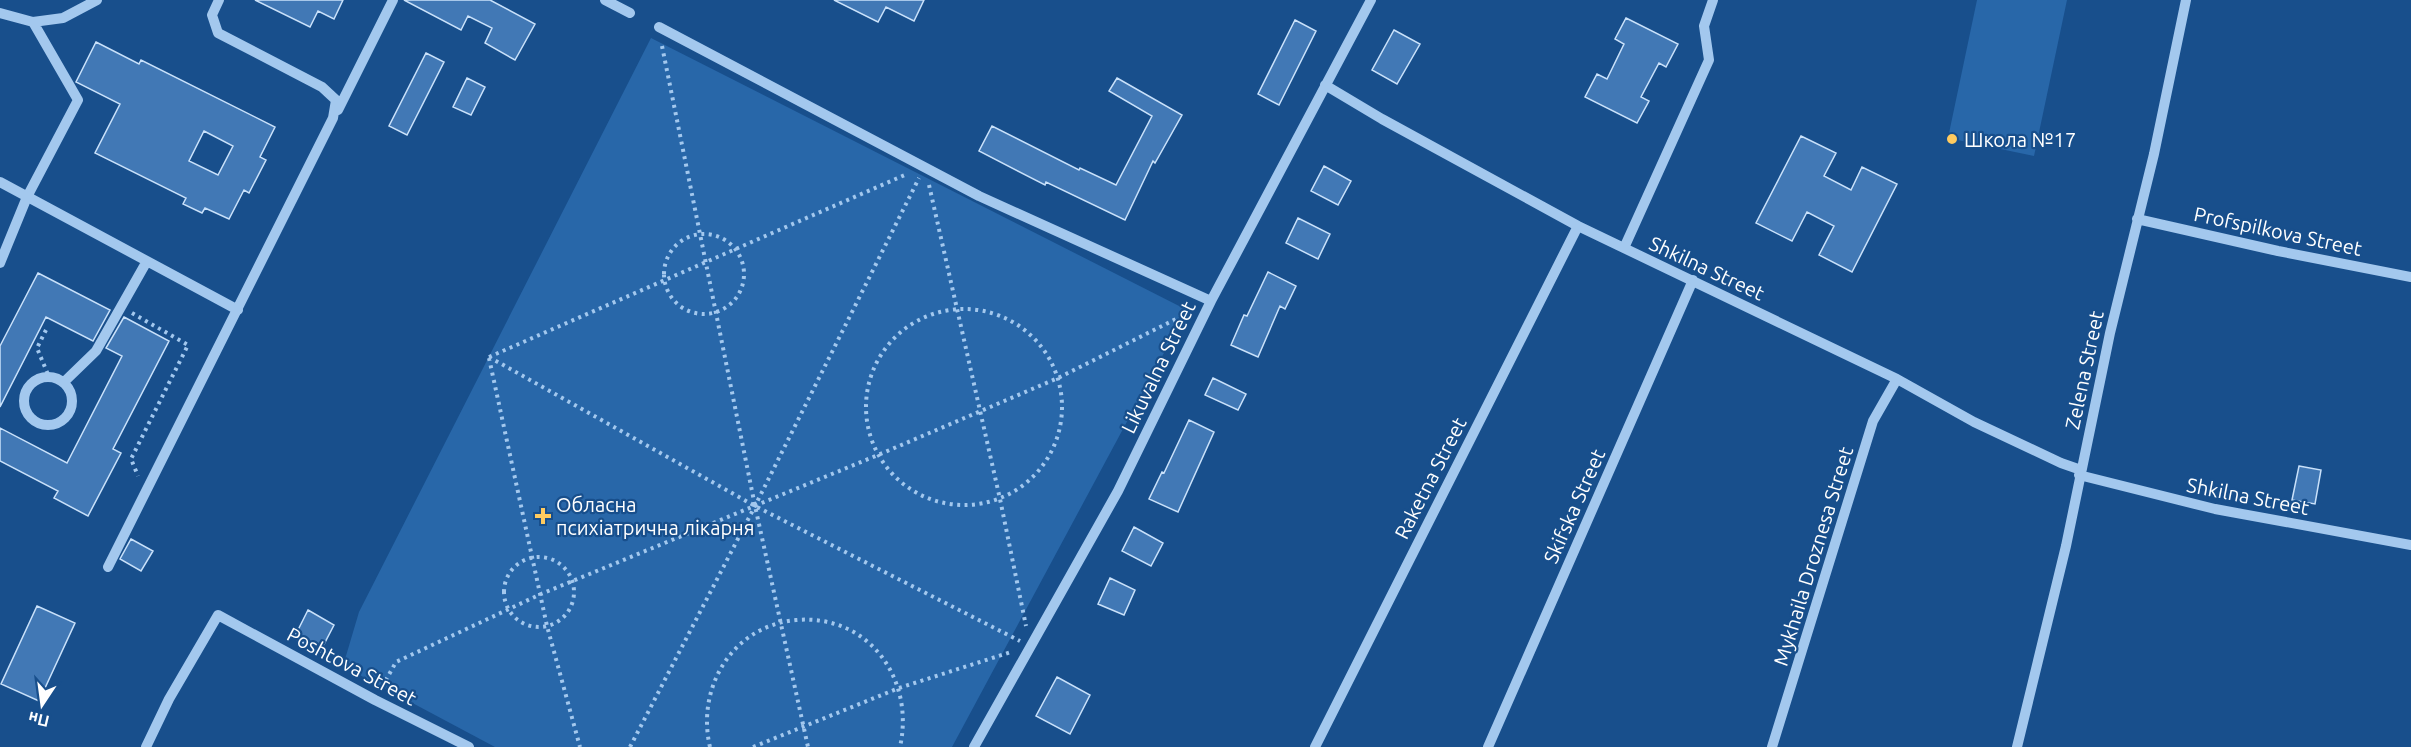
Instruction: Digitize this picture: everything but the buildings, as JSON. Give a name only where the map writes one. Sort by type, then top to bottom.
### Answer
[{"type":"street","points":[[0,13],[33,22],[63,18],[97,0]]},
{"type":"street","points":[[219,0],[212,15],[218,33],[322,87],[336,100],[333,118]]},
{"type":"street","points":[[108,567],[393,0]]},
{"type":"street","points":[[605,0],[630,13]]},
{"type":"street","name":"Likuvalna Street","points":[[974,747],[1118,491],[1210,302],[1371,0]]},
{"type":"street","points":[[1624,248],[1709,60],[1704,26],[1713,0]]},
{"type":"street","name":"Zelena Street","points":[[2017,747],[2066,546],[2110,333],[2154,154],[2186,0]]},
{"type":"street","points":[[0,263],[27,196],[78,100],[33,22]]},
{"type":"street","points":[[659,27],[979,196],[1210,302]]},
{"type":"street","name":"Shkilna Street","points":[[1325,85],[1382,119],[1578,226],[1897,379],[1974,422],[2080,472],[2215,509],[2411,545]]},
{"type":"street","points":[[0,182],[238,309]]},
{"type":"street","name":"Profspilkova Street","points":[[2137,219],[2278,251],[2411,277]]},
{"type":"street","name":"Raketna Street","points":[[1315,747],[1578,226]]},
{"type":"street","points":[[64,382],[96,351],[147,261]]},
{"type":"street","name":"Skifska Street","points":[[1488,747],[1693,280]]},
{"type":"street","points":[[49,377],[64,382],[69,388],[72,403],[67,417],[52,425],[35,422],[25,410],[25,393],[35,380],[49,377]]},
{"type":"street","name":"Mykhaila Droznesa Street","points":[[1772,747],[1873,421],[1897,379]]},
{"type":"street","name":"Poshtova Street","points":[[146,747],[169,699],[218,615],[375,700],[469,747]]},
{"type":"path","points":[[659,27],[755,506],[808,747]]},
{"type":"path","points":[[489,357],[924,167]]},
{"type":"path","points":[[924,167],[1000,499],[1030,646]]},
{"type":"path","points":[[630,747],[755,506],[924,167]]},
{"type":"path","points":[[700,233],[722,237],[736,249],[743,262],[744,283],[734,302],[716,312],[705,314],[685,310],[670,296],[664,280],[664,267],[672,249],[689,236],[700,233]]},
{"type":"path","points":[[375,700],[396,662],[541,594],[1058,378],[1210,302]]},
{"type":"path","points":[[120,307],[188,345],[130,459],[145,494]]},
{"type":"path","points":[[957,310],[981,310],[1013,322],[1039,344],[1049,357],[1058,378],[1063,407],[1061,424],[1050,456],[1028,483],[1000,499],[964,506],[930,500],[901,483],[888,471],[871,441],[865,407],[869,381],[879,358],[889,344],[915,322],[930,315],[957,310]]},
{"type":"path","points":[[46,330],[37,348],[49,377]]},
{"type":"path","points":[[489,357],[755,506],[1030,646]]},
{"type":"path","points":[[489,357],[547,626],[580,747]]},
{"type":"path","points":[[533,557],[553,559],[568,572],[573,581],[575,591],[570,609],[556,623],[547,626],[528,625],[519,620],[509,609],[504,594],[509,574],[515,566],[533,557]]},
{"type":"path","points":[[710,747],[706,712],[714,678],[723,664],[747,639],[761,630],[780,623],[813,620],[848,630],[876,650],[888,664],[899,688],[904,714],[900,747]]},
{"type":"path","points":[[753,747],[899,688],[1030,646]]},
{"type":"shaded area","points":[[1977,0],[2067,0],[2034,156],[1948,138]]},
{"type":"shaded area","points":[[651,38],[1187,310],[952,747],[495,747],[343,666],[359,612]]},
{"type":"place","name":"Школа №17","points":[[1952,139]]},
{"type":"place","name":"Обласна психіатрична лікарня","points":[[543,516]]}]
